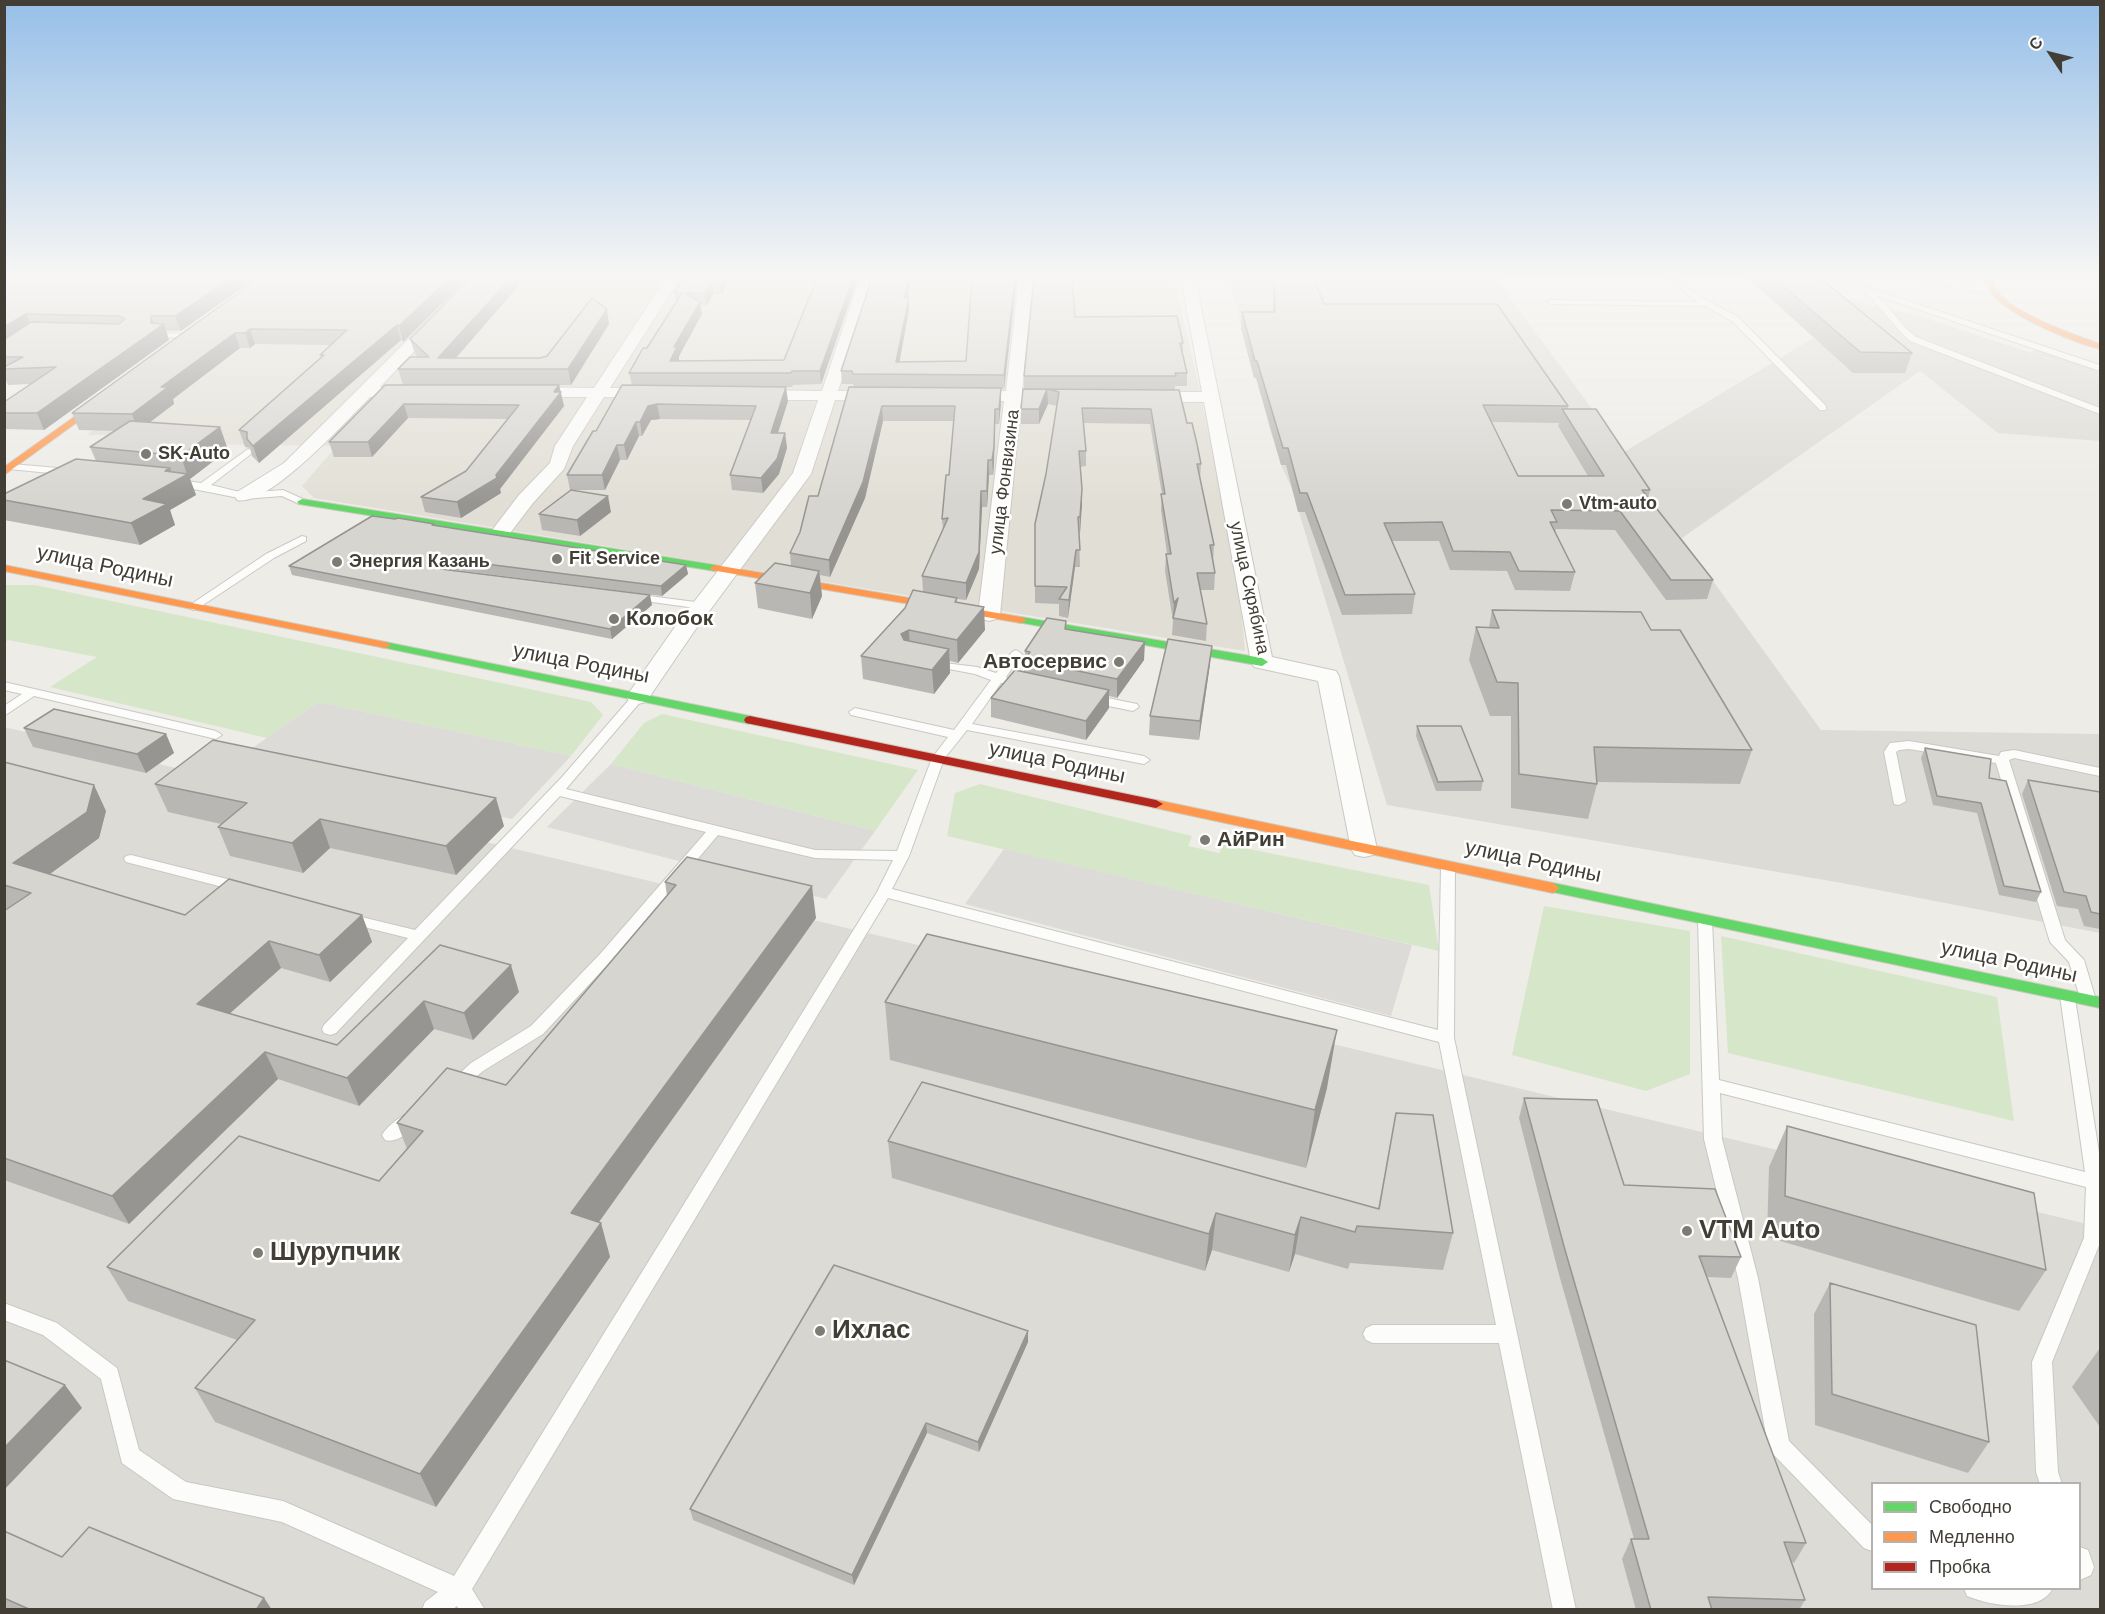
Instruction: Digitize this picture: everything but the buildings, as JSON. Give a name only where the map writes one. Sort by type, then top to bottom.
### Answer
[{"type":"street","points":[[244,496],[290,467],[404,353]]},
{"type":"street","points":[[500,534],[526,499],[558,465],[564,446],[626,353]]},
{"type":"street","points":[[638,697],[802,474],[841,353]]},
{"type":"street","name":"улица Фонвизина","points":[[989,615],[1019,353]]},
{"type":"street","name":"улица Скрябина","points":[[1203,353],[1262,662],[1328,676],[1364,849]]},
{"type":"street","points":[[7,471],[124,385]]},
{"type":"street","points":[[366,392],[425,392]]},
{"type":"street","points":[[507,392],[672,393]]},
{"type":"street","points":[[732,394],[897,396]]},
{"type":"street","points":[[944,396],[1073,396]]},
{"type":"street","points":[[1130,397],[1211,397]]},
{"type":"street","points":[[302,502],[730,570],[1262,662]]},
{"type":"street","name":"улица Родины","points":[[4,568],[938,758],[2094,1001]]},
{"type":"lane","points":[[1769,353],[1823,408]]},
{"type":"lane","points":[[1950,353],[2100,411]]},
{"type":"lane","points":[[2057,353],[2100,368]]},
{"type":"lane","points":[[204,486],[248,452]]},
{"type":"lane","points":[[7,471],[81,474]]},
{"type":"lane","points":[[161,481],[204,486],[244,496],[283,493],[302,502]]},
{"type":"lane","points":[[193,607],[270,556],[302,540]]},
{"type":"lane","points":[[621,596],[703,606]]},
{"type":"lane","points":[[433,1610],[459,1590],[884,892],[902,856],[938,758],[1016,654]]},
{"type":"lane","points":[[921,661],[977,671],[1018,683]]},
{"type":"lane","points":[[4,686],[216,735]]},
{"type":"lane","points":[[4,712],[32,692]]},
{"type":"lane","points":[[330,1029],[557,791],[638,697]]},
{"type":"lane","points":[[1083,697],[1133,707]]},
{"type":"lane","points":[[855,712],[1144,759]]},
{"type":"lane","points":[[1899,801],[1890,752],[1895,746],[1909,745],[2002,760]]},
{"type":"lane","points":[[2002,760],[2006,755],[2013,754],[2100,772]]},
{"type":"lane","points":[[2002,760],[2058,942],[2076,960],[2094,1001]]},
{"type":"lane","points":[[557,791],[815,854],[902,856]]},
{"type":"lane","points":[[442,1095],[477,1067],[537,1030],[606,957],[715,830]]},
{"type":"lane","points":[[131,859],[252,890]]},
{"type":"lane","points":[[1448,866],[1446,1038],[1565,1610]]},
{"type":"lane","points":[[884,892],[1446,1038]]},
{"type":"lane","points":[[339,916],[371,926],[419,936]]},
{"type":"lane","points":[[1706,920],[1713,1139],[1748,1278],[1779,1446],[1871,1539]]},
{"type":"lane","points":[[2050,1482],[2047,1472],[2042,1362],[2093,1238],[2095,1182],[2068,996]]},
{"type":"lane","points":[[1711,1084],[2095,1182]]},
{"type":"lane","points":[[391,1135],[425,1108]]},
{"type":"lane","points":[[4,1311],[50,1329],[111,1374],[130,1456],[181,1492],[283,1512],[459,1590],[474,1610]]},
{"type":"lane","points":[[1373,1334],[1508,1334]]},
{"type":"lane","points":[[1984,1590],[2022,1599],[2038,1590]]},
{"type":"shaded area","points":[[191,353],[1191,353],[1239,585],[1245,651],[314,498],[302,486],[337,446],[191,444],[197,436],[87,435]]},
{"type":"shaded area","points":[[1248,353],[1551,353],[1624,452],[1788,353],[2032,353],[2100,376],[2100,441],[1998,433],[1920,371],[1682,538],[1821,730],[2100,734],[2100,933],[1842,883],[1387,805],[1292,489],[1281,465],[1270,430],[1257,378],[1254,378]]},
{"type":"shaded area","points":[[2034,353],[2054,353],[2100,369],[2100,376]]},
{"type":"shaded area","points":[[318,702],[571,756],[512,819],[234,761]]},
{"type":"shaded area","points":[[4,727],[2100,1227],[2100,1609],[5,1609]]},
{"type":"shaded area","points":[[611,764],[875,831],[826,899],[547,827]]},
{"type":"shaded area","points":[[1004,849],[1412,945],[1391,1016],[965,904]]},
{"type":"green space","points":[[5,585],[35,585],[591,702],[603,715],[571,756],[318,702],[267,738],[50,687],[97,657],[8,640],[5,642]]},
{"type":"green space","points":[[662,714],[918,770],[875,831],[611,764],[644,723]]},
{"type":"green space","points":[[980,784],[1192,836],[1188,846],[1219,853],[1224,844],[1429,885],[1439,951],[947,836],[955,793]]},
{"type":"green space","points":[[1544,906],[1690,931],[1690,1074],[1646,1091],[1512,1055]]},
{"type":"green space","points":[[1721,936],[1997,997],[2014,1121],[1728,1053]]},
{"type":"traffic: fast","points":[[302,502],[715,568]]},
{"type":"traffic: fast","points":[[1021,620],[1262,662]]},
{"type":"traffic: fast","points":[[385,645],[750,720]]},
{"type":"traffic: fast","points":[[1553,888],[2100,1003]]},
{"type":"traffic: slow","points":[[4,472],[112,394]]},
{"type":"traffic: slow","points":[[4,568],[385,645]]},
{"type":"traffic: slow","points":[[715,568],[1021,620]]},
{"type":"traffic: slow","points":[[1156,804],[1553,888]]},
{"type":"traffic: jam","points":[[750,720],[1156,804]]},
{"type":"place","name":"SK-Auto","points":[[146,454]]},
{"type":"place","name":"Vtm-auto","points":[[1567,504]]},
{"type":"place","name":"Fit Service","points":[[557,559]]},
{"type":"place","name":"Энергия Казань","points":[[337,562]]},
{"type":"place","name":"Колобок","points":[[614,619]]},
{"type":"place","name":"Автосервис","points":[[1119,662]]},
{"type":"place","name":"АйРин","points":[[1205,840]]},
{"type":"place","name":"VTM Auto","points":[[1687,1231]]},
{"type":"place","name":"Шурупчик","points":[[258,1253]]},
{"type":"place","name":"Ихлас","points":[[820,1331]]}]
